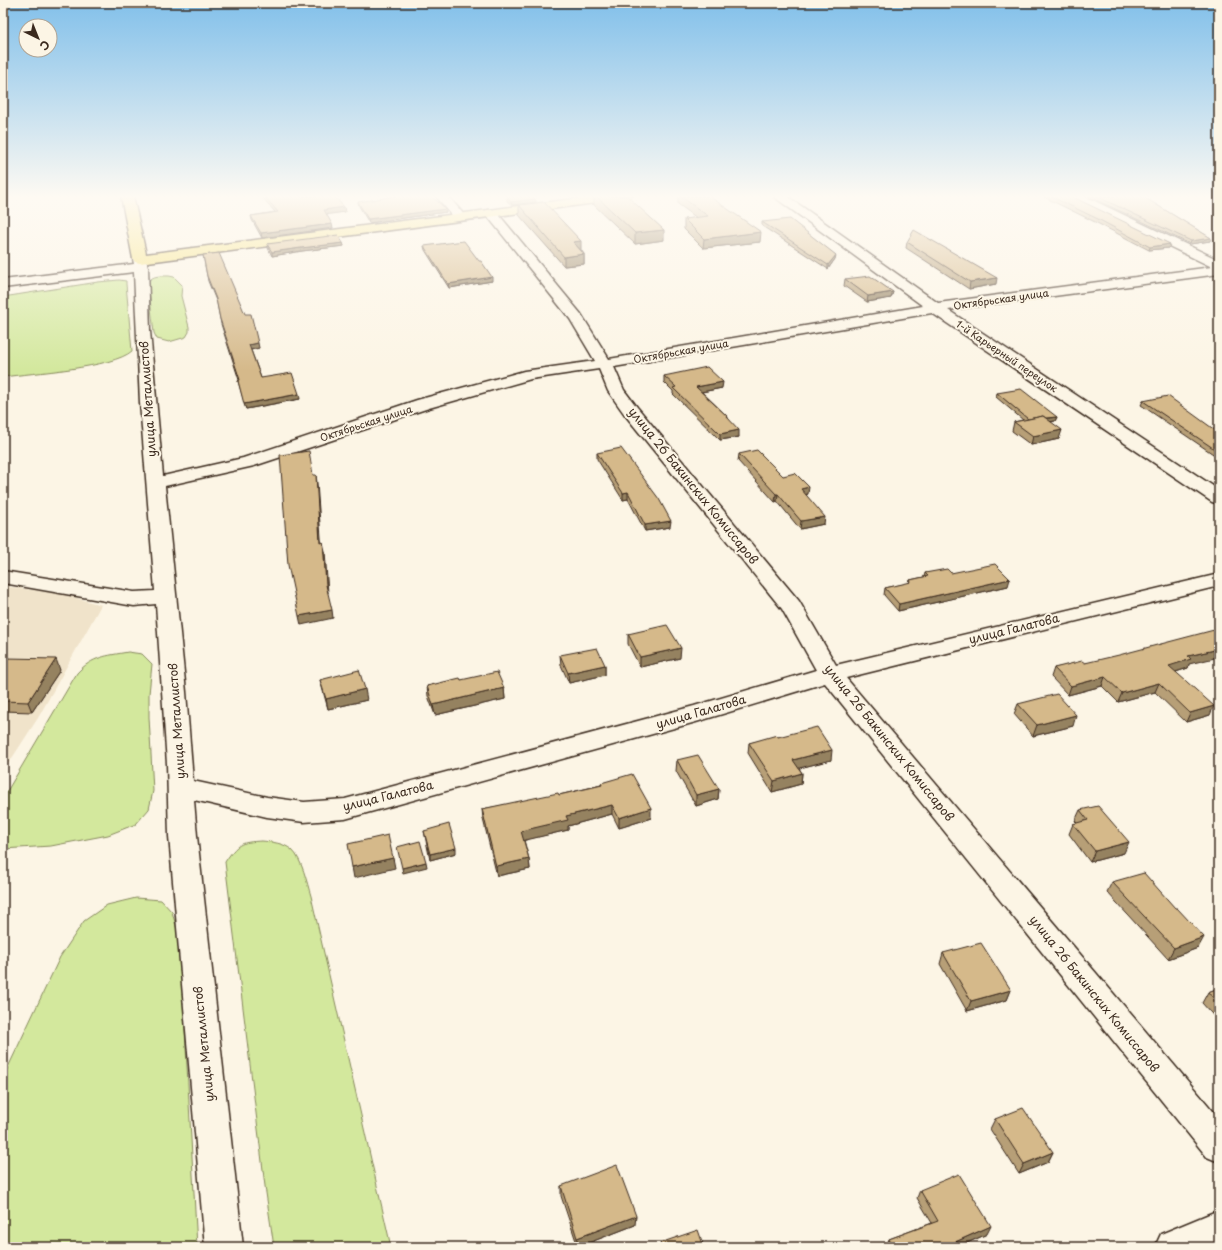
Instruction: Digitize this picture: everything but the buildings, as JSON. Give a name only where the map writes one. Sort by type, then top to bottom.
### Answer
[{"type":"main road","name":"улица Металлистов","points":[[138,254],[140,263]]},
{"type":"main road","points":[[140,263],[200,254]]},
{"type":"street","name":"улица 26 Бакинских Комиссаров","points":[[524,254],[576,318],[605,364],[616,391],[631,411],[791,606],[830,674],[1219,1145]]},
{"type":"street","name":"1-й Карьерный переулок","points":[[860,254],[935,308],[1219,498]]},
{"type":"street","points":[[1197,254],[1219,265]]},
{"type":"street","points":[[3,284],[46,277],[82,274],[140,263]]},
{"type":"street","name":"улица Металлистов","points":[[140,263],[144,359],[182,788],[183,836],[224,1247]]},
{"type":"street","name":"Октябрьская улица","points":[[155,483],[248,462],[423,404],[530,374],[605,364],[935,308],[1219,270]]},
{"type":"street","points":[[3,577],[80,591],[134,598],[166,597]]},
{"type":"street","name":"улица Галатова","points":[[182,788],[267,807],[304,812],[345,809],[696,714],[830,674],[1219,580]]},
{"type":"street","points":[[1174,1247],[1219,1228]]},
{"type":"shaded area","points":[[3,586],[63,594],[101,605],[38,718],[3,772]]},
{"type":"green space","points":[[154,277],[174,277],[182,285],[181,296],[189,332],[186,337],[169,342],[157,339],[154,333],[148,282]]},
{"type":"green space","points":[[119,280],[126,281],[132,351],[122,357],[108,362],[90,366],[3,377],[3,297]]},
{"type":"green space","points":[[128,652],[142,654],[152,664],[149,694],[149,717],[153,791],[149,809],[136,824],[108,835],[51,846],[3,849],[3,798],[77,673],[94,660]]},
{"type":"green space","points":[[262,841],[282,844],[292,850],[299,859],[306,878],[391,1247],[274,1247],[265,1186],[225,862],[233,851],[240,845],[249,842]]},
{"type":"green space","points":[[136,898],[161,900],[172,912],[180,940],[197,1247],[3,1247],[3,1078],[60,957],[84,921],[107,905]]}]
